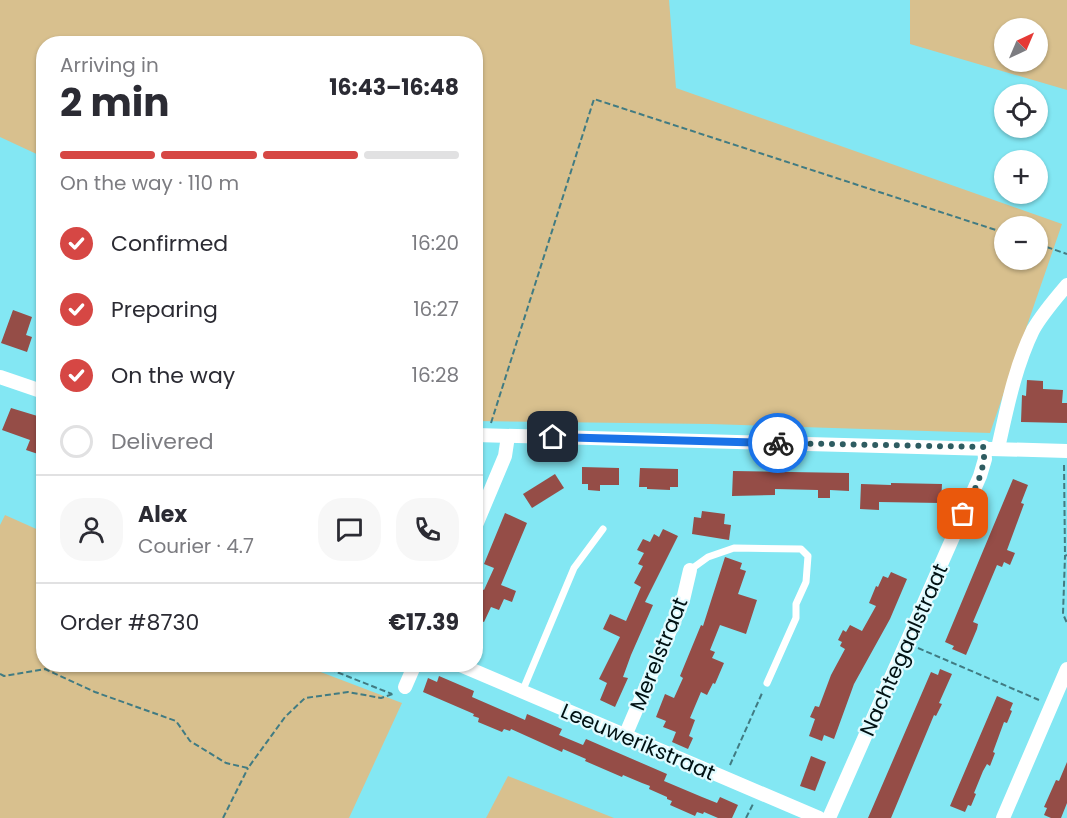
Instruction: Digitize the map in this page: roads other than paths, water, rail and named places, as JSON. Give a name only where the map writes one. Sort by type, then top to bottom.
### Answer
[{"type":"street","points":[[998,448],[1009,396],[1033,330],[1067,285]]},
{"type":"street","points":[[0,377],[36,389]]},
{"type":"street","points":[[483,435],[1066,451]]},
{"type":"street","points":[[483,508],[505,456],[508,436]]},
{"type":"street","name":"Nachtegaalstraat","points":[[829,818],[980,476],[985,459],[984,447]]},
{"type":"street","name":"Merelstraat","points":[[625,736],[683,600],[690,570]]},
{"type":"street","points":[[1003,818],[1067,669]]},
{"type":"street","points":[[399,690],[410,672]]},
{"type":"street","name":"Leeuwerikstraat","points":[[476,672],[819,818]]},
{"type":"lane","points":[[522,692],[574,568],[603,529]]},
{"type":"lane","points":[[690,570],[708,557],[735,548],[801,549],[808,556],[806,582],[796,604],[796,618],[767,683]]}]
